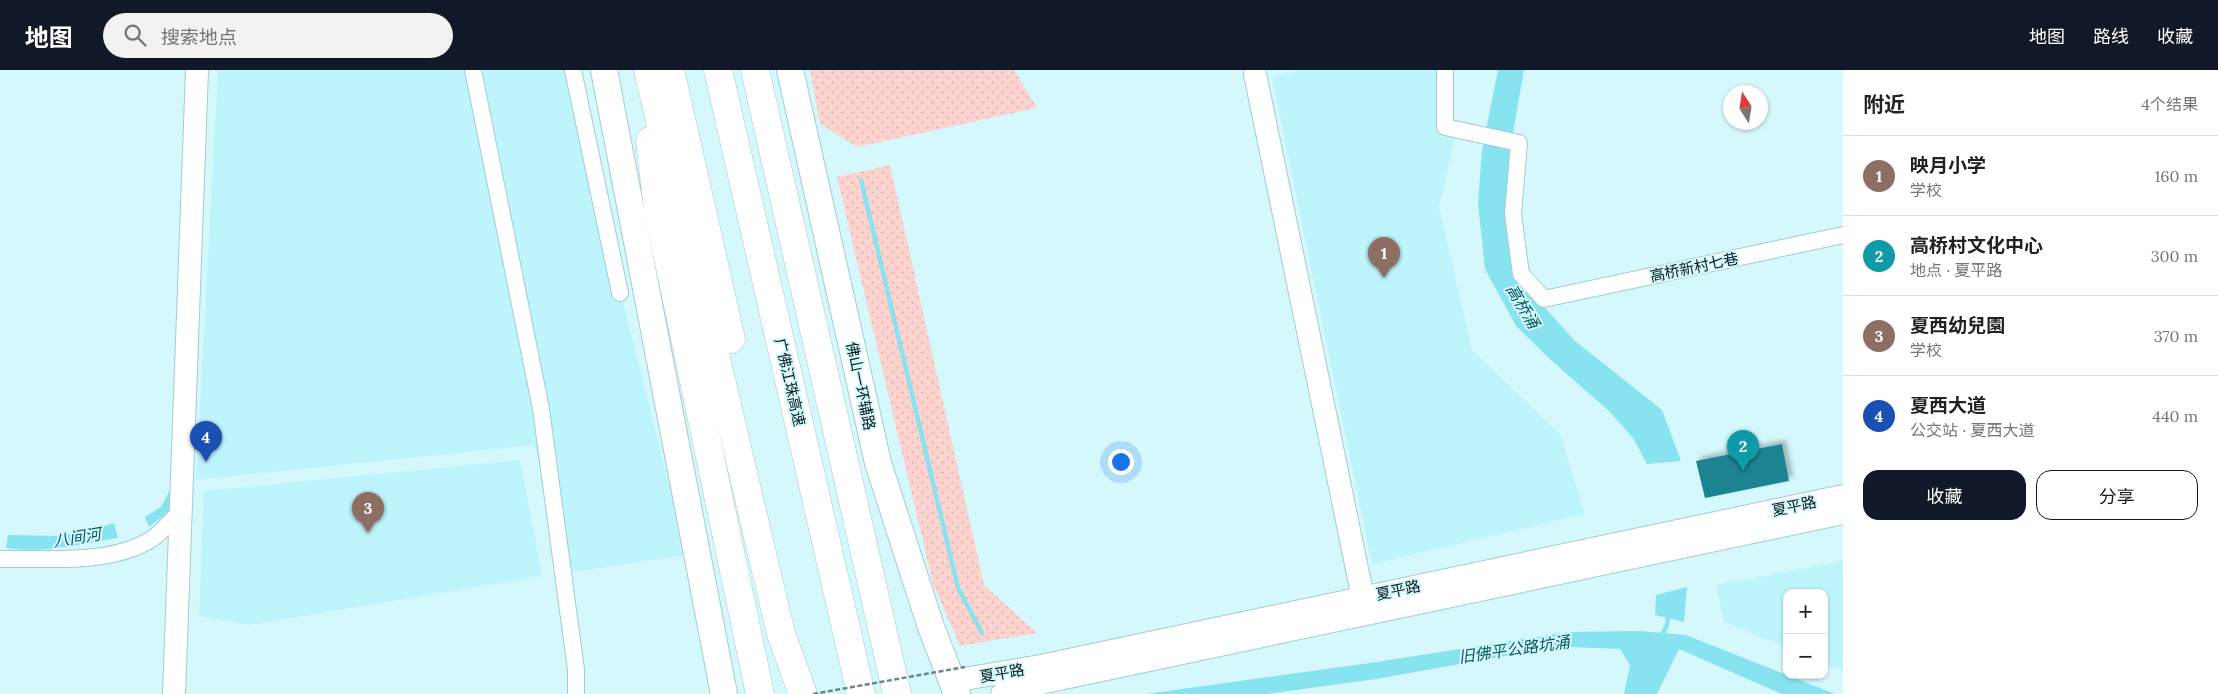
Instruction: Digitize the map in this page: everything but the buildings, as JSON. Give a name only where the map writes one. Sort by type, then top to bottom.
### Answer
[{"type":"highway","points":[[642,70],[658,210],[760,694]]},
{"type":"highway","points":[[648,70],[781,634],[803,694]]},
{"type":"highway","points":[[670,70],[811,694]]},
{"type":"highway","name":"广佛江珠高速","points":[[718,70],[861,694]]},
{"type":"highway","points":[[756,70],[897,694]]},
{"type":"highway","points":[[867,566],[910,694]]},
{"type":"main road","points":[[174,694],[197,70]]},
{"type":"main road","points":[[604,70],[724,694]]},
{"type":"main road","name":"佛山一环辅路","points":[[790,70],[878,463],[931,627],[958,681]]},
{"type":"main road","points":[[1255,74],[1363,598]]},
{"type":"main road","name":"夏平路","points":[[958,681],[1041,666],[1843,496]]},
{"type":"main road","name":"夏平路","points":[[1002,694],[1055,680],[1843,513]]},
{"type":"street","points":[[473,70],[541,408],[576,670],[576,694]]},
{"type":"street","points":[[573,70],[620,293]]},
{"type":"street","name":"高桥新村七巷","points":[[1445,70],[1445,127],[1519,142],[1513,214],[1521,274],[1544,299],[1843,235]]},
{"type":"street","points":[[0,559],[65,558],[117,554],[151,540],[181,511]]},
{"type":"path","points":[[811,694],[958,681]]},
{"type":"shaded area","points":[[218,70],[564,70],[687,555],[573,572],[534,445],[196,480]]},
{"type":"shaded area","points":[[810,70],[1014,70],[1037,108],[857,147],[820,124]]},
{"type":"shaded area","points":[[1302,70],[1445,70],[1457,129],[1439,207],[1472,350],[1560,434],[1585,514],[1372,564],[1272,77]]},
{"type":"shaded area","points":[[890,165],[984,585],[1037,633],[960,646],[933,584],[837,177]]},
{"type":"shaded area","points":[[520,460],[542,576],[249,625],[199,616],[204,491]]},
{"type":"shaded area","points":[[1843,561],[1843,671],[1828,665],[1828,589],[1783,589],[1783,646],[1724,622],[1716,585]]},
{"type":"water","points":[[1498,70],[1524,70],[1510,150],[1507,203],[1538,300],[1575,341],[1662,410],[1681,461],[1647,464],[1633,438],[1609,411],[1552,361],[1516,326],[1485,269],[1478,204],[1482,150]]},
{"type":"water","points":[[172,486],[176,506],[149,527],[145,517],[161,507]]},
{"type":"water","name":"八间河","points":[[114,523],[118,538],[48,549],[20,550],[6,548],[8,535],[59,536],[91,530]]},
{"type":"water","points":[[1687,587],[1684,622],[1655,615],[1656,595]]},
{"type":"water","name":"旧佛平公路坑涌","points":[[1640,631],[1686,635],[1783,673],[1783,679],[1797,679],[1835,694],[1782,694],[1679,649],[1657,694],[1624,694],[1630,665],[1620,649],[1572,647],[1499,657],[1376,679],[1267,694],[1146,694],[1377,662],[1568,632]]},
{"type":"waterway","points":[[861,180],[958,588],[982,633]]},
{"type":"waterway","name":"高桥涌","points":[[1660,639],[1667,625],[1669,613]]},
{"type":"place","name":"映月小学","points":[[1384,278]]},
{"type":"place","name":"夏西大道","points":[[206,462]]},
{"type":"place","name":"高桥村文化中心","points":[[1743,471]]},
{"type":"place","name":"夏西幼兒園","points":[[368,533]]}]
